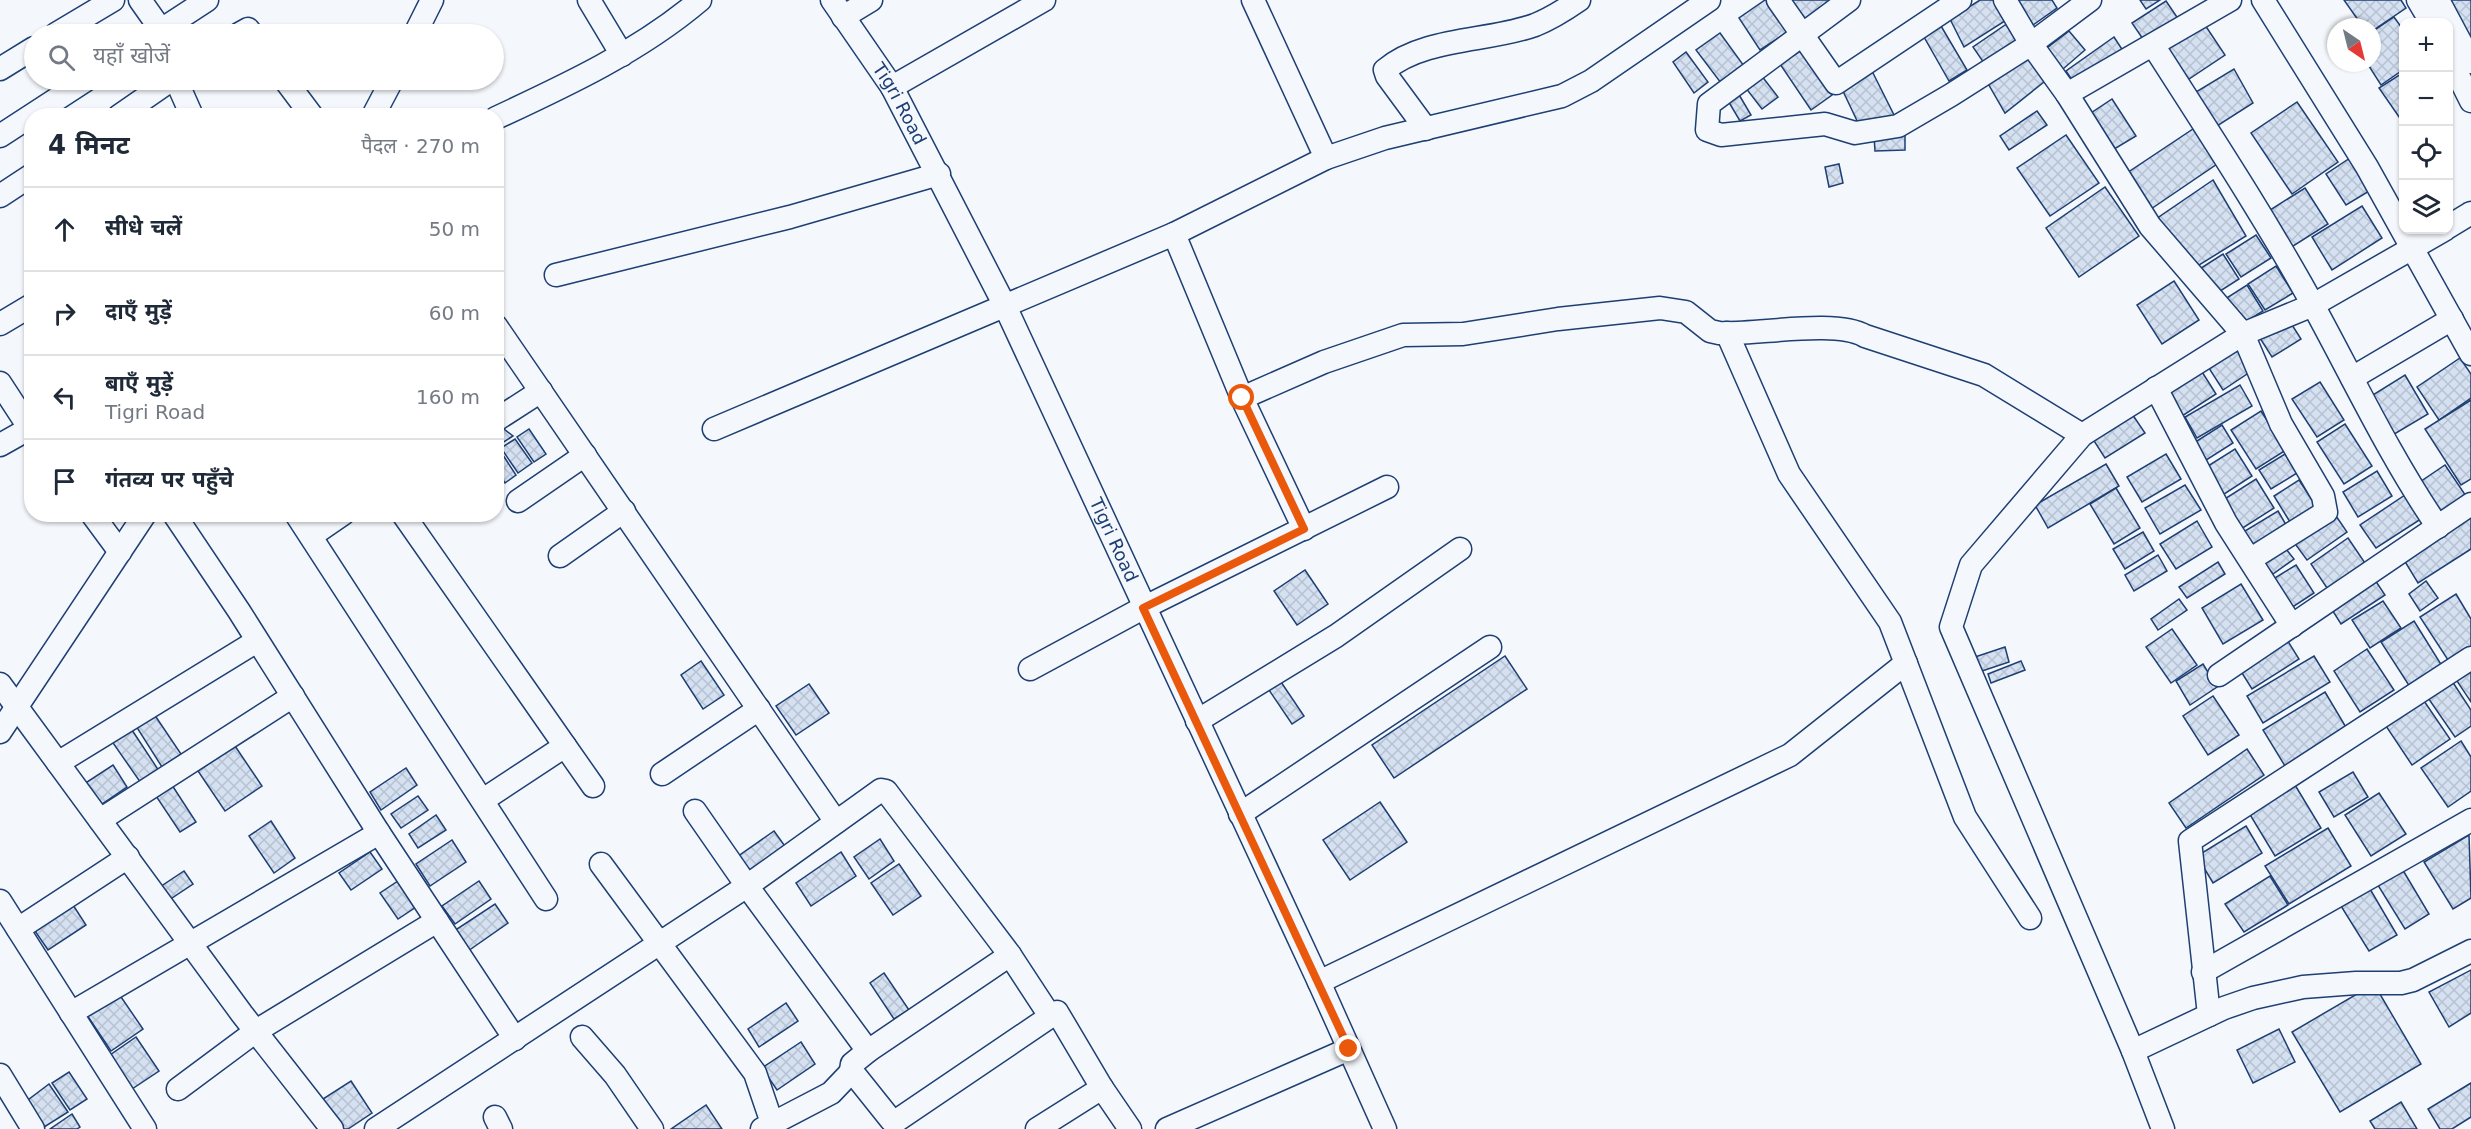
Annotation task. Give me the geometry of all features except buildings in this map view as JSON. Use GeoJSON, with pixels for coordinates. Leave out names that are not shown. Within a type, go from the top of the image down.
{"type":"FeatureCollection","features":[{"type":"Feature","properties":{"kind":"street"},"geometry":{"type":"LineString","coordinates":[[72,24],[112,0]]}},
{"type":"Feature","properties":{"kind":"street"},"geometry":{"type":"LineString","coordinates":[[140,0],[155,24]]}},
{"type":"Feature","properties":{"kind":"street"},"geometry":{"type":"LineString","coordinates":[[173,24],[207,0]]}},
{"type":"Feature","properties":{"kind":"street"},"geometry":{"type":"LineString","coordinates":[[419,24],[432,0]]}},
{"type":"Feature","properties":{"kind":"street"},"geometry":{"type":"LineString","coordinates":[[589,0],[622,55]]}},
{"type":"Feature","properties":{"kind":"street"},"geometry":{"type":"LineString","coordinates":[[504,114],[641,44],[700,0]]}},
{"type":"Feature","properties":{"kind":"street"},"geometry":{"type":"LineString","coordinates":[[837,8],[871,0]]}},
{"type":"Feature","properties":{"kind":"street"},"geometry":{"type":"LineString","coordinates":[[892,87],[1044,0]]}},
{"type":"Feature","properties":{"kind":"street"},"geometry":{"type":"LineString","coordinates":[[1253,0],[1326,158]]}},
{"type":"Feature","properties":{"kind":"street"},"geometry":{"type":"LineString","coordinates":[[1426,129],[1387,76],[1385,70],[1392,64],[1433,47],[1534,25],[1579,0]]}},
{"type":"Feature","properties":{"kind":"street"},"geometry":{"type":"LineString","coordinates":[[714,429],[1174,234],[1326,158],[1385,138],[1562,96],[1591,81],[1709,0]]}},
{"type":"Feature","properties":{"kind":"street"},"geometry":{"type":"LineString","coordinates":[[1778,0],[1836,82],[1960,0]]}},
{"type":"Feature","properties":{"kind":"street"},"geometry":{"type":"LineString","coordinates":[[1849,0],[1800,34],[1709,104],[1707,130],[1721,135],[1825,124],[1855,133],[1898,126],[2031,44],[2090,0]]}},
{"type":"Feature","properties":{"kind":"street"},"geometry":{"type":"LineString","coordinates":[[2005,0],[2031,44],[2067,94],[2150,226],[2243,334],[2281,424],[2323,496],[2326,512],[2251,559]]}},
{"type":"Feature","properties":{"kind":"street"},"geometry":{"type":"LineString","coordinates":[[2067,94],[2230,0]]}},
{"type":"Feature","properties":{"kind":"street"},"geometry":{"type":"LineString","coordinates":[[2263,0],[2361,157],[2471,354]]}},
{"type":"Feature","properties":{"kind":"street"},"geometry":{"type":"LineString","coordinates":[[2418,0],[2429,18]]}},
{"type":"Feature","properties":{"kind":"street"},"geometry":{"type":"LineString","coordinates":[[2439,0],[2471,62]]}},
{"type":"Feature","properties":{"kind":"street","name":"Tigri Road"},"geometry":{"type":"LineString","coordinates":[[837,8],[892,87],[939,174],[1005,306],[1385,1129]]}},
{"type":"Feature","properties":{"kind":"street"},"geometry":{"type":"LineString","coordinates":[[2153,45],[2248,193],[2313,305],[2408,483],[2438,527]]}},
{"type":"Feature","properties":{"kind":"street"},"geometry":{"type":"LineString","coordinates":[[0,69],[24,54]]}},
{"type":"Feature","properties":{"kind":"street"},"geometry":{"type":"LineString","coordinates":[[2453,65],[2471,101]]}},
{"type":"Feature","properties":{"kind":"street"},"geometry":{"type":"LineString","coordinates":[[43,108],[71,90]]}},
{"type":"Feature","properties":{"kind":"street"},"geometry":{"type":"LineString","coordinates":[[130,108],[156,90]]}},
{"type":"Feature","properties":{"kind":"street"},"geometry":{"type":"LineString","coordinates":[[180,90],[188,108]]}},
{"type":"Feature","properties":{"kind":"street"},"geometry":{"type":"LineString","coordinates":[[292,90],[306,108]]}},
{"type":"Feature","properties":{"kind":"street"},"geometry":{"type":"LineString","coordinates":[[378,108],[387,90]]}},
{"type":"Feature","properties":{"kind":"street"},"geometry":{"type":"LineString","coordinates":[[0,136],[24,120]]}},
{"type":"Feature","properties":{"kind":"street"},"geometry":{"type":"LineString","coordinates":[[556,274],[790,217],[939,174]]}},
{"type":"Feature","properties":{"kind":"street"},"geometry":{"type":"LineString","coordinates":[[0,196],[24,181]]}},
{"type":"Feature","properties":{"kind":"street"},"geometry":{"type":"LineString","coordinates":[[2453,224],[2471,213]]}},
{"type":"Feature","properties":{"kind":"street"},"geometry":{"type":"LineString","coordinates":[[1174,234],[1242,398],[1304,529]]}},
{"type":"Feature","properties":{"kind":"street"},"geometry":{"type":"LineString","coordinates":[[2163,1129],[2133,1051],[1951,627],[1971,565],[2082,435],[2243,334],[2313,305],[2437,234]]}},
{"type":"Feature","properties":{"kind":"street"},"geometry":{"type":"LineString","coordinates":[[1242,398],[1324,362],[1403,334],[1463,334],[1558,319],[1660,308],[1686,312],[1710,331],[1727,333],[1833,328],[1855,331],[1984,375],[2082,435]]}},
{"type":"Feature","properties":{"kind":"street"},"geometry":{"type":"LineString","coordinates":[[0,324],[24,309]]}},
{"type":"Feature","properties":{"kind":"street"},"geometry":{"type":"LineString","coordinates":[[2352,378],[2452,319]]}},
{"type":"Feature","properties":{"kind":"street"},"geometry":{"type":"LineString","coordinates":[[1727,333],[1790,474],[1890,622],[1965,817],[2030,918]]}},
{"type":"Feature","properties":{"kind":"street"},"geometry":{"type":"LineString","coordinates":[[504,338],[836,822]]}},
{"type":"Feature","properties":{"kind":"street"},"geometry":{"type":"LineString","coordinates":[[0,383],[24,419]]}},
{"type":"Feature","properties":{"kind":"street"},"geometry":{"type":"LineString","coordinates":[[2156,388],[2226,523],[2292,626]]}},
{"type":"Feature","properties":{"kind":"street"},"geometry":{"type":"LineString","coordinates":[[504,415],[541,391]]}},
{"type":"Feature","properties":{"kind":"street"},"geometry":{"type":"LineString","coordinates":[[0,446],[24,433]]}},
{"type":"Feature","properties":{"kind":"street"},"geometry":{"type":"LineString","coordinates":[[518,501],[585,455]]}},
{"type":"Feature","properties":{"kind":"street"},"geometry":{"type":"LineString","coordinates":[[1030,669],[1143,608],[1387,488]]}},
{"type":"Feature","properties":{"kind":"street"},"geometry":{"type":"LineString","coordinates":[[2218,675],[2471,504]]}},
{"type":"Feature","properties":{"kind":"street"},"geometry":{"type":"LineString","coordinates":[[560,556],[624,512]]}},
{"type":"Feature","properties":{"kind":"street"},"geometry":{"type":"LineString","coordinates":[[98,522],[120,552]]}},
{"type":"Feature","properties":{"kind":"street"},"geometry":{"type":"LineString","coordinates":[[0,732],[140,522]]}},
{"type":"Feature","properties":{"kind":"street"},"geometry":{"type":"LineString","coordinates":[[179,522],[379,833],[515,1039]]}},
{"type":"Feature","properties":{"kind":"street"},"geometry":{"type":"LineString","coordinates":[[301,522],[546,898]]}},
{"type":"Feature","properties":{"kind":"street"},"geometry":{"type":"LineString","coordinates":[[311,536],[331,522]]}},
{"type":"Feature","properties":{"kind":"street"},"geometry":{"type":"LineString","coordinates":[[409,522],[592,786]]}},
{"type":"Feature","properties":{"kind":"street"},"geometry":{"type":"LineString","coordinates":[[1197,720],[1336,636],[1461,549]]}},
{"type":"Feature","properties":{"kind":"street"},"geometry":{"type":"LineString","coordinates":[[58,763],[256,641]]}},
{"type":"Feature","properties":{"kind":"street"},"geometry":{"type":"LineString","coordinates":[[1240,814],[1490,647]]}},
{"type":"Feature","properties":{"kind":"street"},"geometry":{"type":"LineString","coordinates":[[2209,1015],[2190,841],[2471,658]]}},
{"type":"Feature","properties":{"kind":"street"},"geometry":{"type":"LineString","coordinates":[[1319,982],[1790,755],[1906,663]]}},
{"type":"Feature","properties":{"kind":"street"},"geometry":{"type":"LineString","coordinates":[[0,684],[256,1031],[332,1129]]}},
{"type":"Feature","properties":{"kind":"street"},"geometry":{"type":"LineString","coordinates":[[100,820],[293,696]]}},
{"type":"Feature","properties":{"kind":"street"},"geometry":{"type":"LineString","coordinates":[[662,774],[759,709]]}},
{"type":"Feature","properties":{"kind":"street"},"geometry":{"type":"LineString","coordinates":[[483,800],[565,746]]}},
{"type":"Feature","properties":{"kind":"street"},"geometry":{"type":"LineString","coordinates":[[376,1129],[747,886],[881,790],[886,791],[1010,955],[1050,1016]]}},
{"type":"Feature","properties":{"kind":"street"},"geometry":{"type":"LineString","coordinates":[[695,811],[868,1051]]}},
{"type":"Feature","properties":{"kind":"street"},"geometry":{"type":"LineString","coordinates":[[2203,972],[2471,820]]}},
{"type":"Feature","properties":{"kind":"street"},"geometry":{"type":"LineString","coordinates":[[71,1013],[379,833]]}},
{"type":"Feature","properties":{"kind":"street"},"geometry":{"type":"LineString","coordinates":[[18,929],[128,857]]}},
{"type":"Feature","properties":{"kind":"street"},"geometry":{"type":"LineString","coordinates":[[601,864],[755,1073],[769,1127],[831,1093],[852,1071]]}},
{"type":"Feature","properties":{"kind":"street"},"geometry":{"type":"LineString","coordinates":[[0,901],[145,1129]]}},
{"type":"Feature","properties":{"kind":"street"},"geometry":{"type":"LineString","coordinates":[[178,1089],[256,1031],[437,921]]}},
{"type":"Feature","properties":{"kind":"street"},"geometry":{"type":"LineString","coordinates":[[2133,1051],[2224,1008],[2286,989],[2414,980],[2471,951]]}},
{"type":"Feature","properties":{"kind":"street"},"geometry":{"type":"LineString","coordinates":[[1010,955],[868,1051],[852,1064],[852,1071],[891,1120],[896,1121],[1057,1012],[1102,1088],[1130,1129]]}},
{"type":"Feature","properties":{"kind":"street"},"geometry":{"type":"LineString","coordinates":[[582,1037],[615,1075],[652,1129]]}},
{"type":"Feature","properties":{"kind":"street"},"geometry":{"type":"LineString","coordinates":[[1167,1129],[1349,1049]]}},
{"type":"Feature","properties":{"kind":"street"},"geometry":{"type":"LineString","coordinates":[[0,1076],[33,1129]]}},
{"type":"Feature","properties":{"kind":"street"},"geometry":{"type":"LineString","coordinates":[[1037,1129],[1102,1088]]}},
{"type":"Feature","properties":{"kind":"route"},"geometry":{"type":"LineString","coordinates":[[1242,398],[1304,529],[1143,608],[1349,1049]]}}]}
